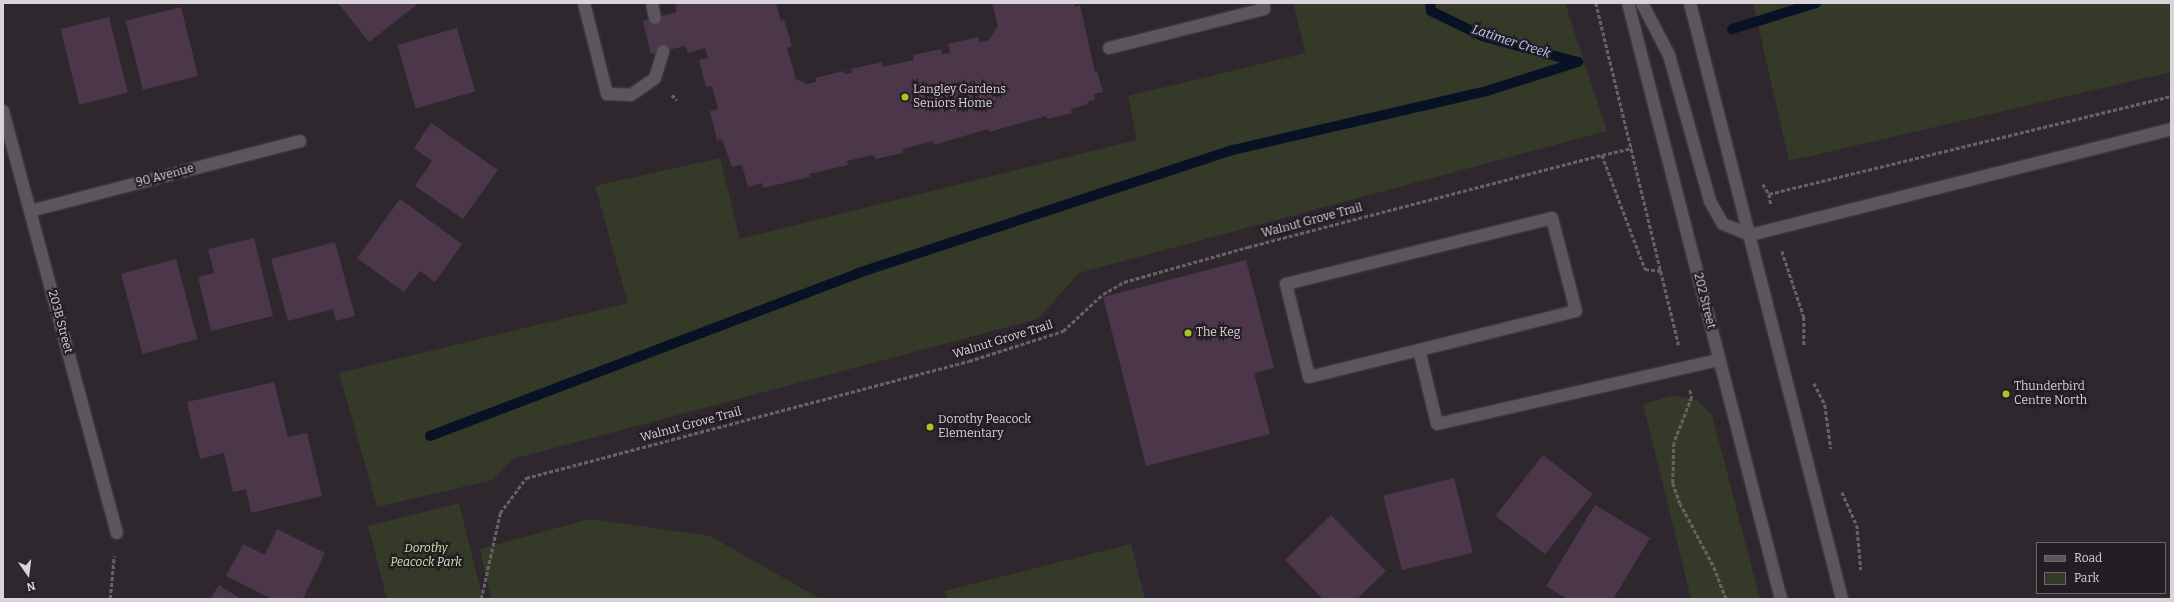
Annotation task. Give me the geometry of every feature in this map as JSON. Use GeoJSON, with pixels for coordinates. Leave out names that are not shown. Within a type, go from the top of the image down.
{"type":"FeatureCollection","features":[{"type":"Feature","properties":{"kind":"main road"},"geometry":{"type":"LineString","coordinates":[[584,3],[607,94],[631,95],[655,78],[663,51]]}},
{"type":"Feature","properties":{"kind":"main road"},"geometry":{"type":"LineString","coordinates":[[652,3],[655,18]]}},
{"type":"Feature","properties":{"kind":"main road"},"geometry":{"type":"LineString","coordinates":[[1109,48],[1264,10],[1263,3]]}},
{"type":"Feature","properties":{"kind":"main road","name":"202 Street"},"geometry":{"type":"LineString","coordinates":[[1628,3],[1781,599]]}},
{"type":"Feature","properties":{"kind":"main road"},"geometry":{"type":"LineString","coordinates":[[1642,3],[1669,55],[1710,201],[1723,224],[1750,235],[2171,129]]}},
{"type":"Feature","properties":{"kind":"main road"},"geometry":{"type":"LineString","coordinates":[[1690,3],[1842,599]]}},
{"type":"Feature","properties":{"kind":"main road","name":"203B Street"},"geometry":{"type":"LineString","coordinates":[[3,111],[117,533]]}},
{"type":"Feature","properties":{"kind":"main road","name":"90 Avenue"},"geometry":{"type":"LineString","coordinates":[[30,212],[300,141]]}},
{"type":"Feature","properties":{"kind":"main road"},"geometry":{"type":"LineString","coordinates":[[1552,218],[1576,311],[1419,350],[1309,377],[1286,284],[1552,218]]}},
{"type":"Feature","properties":{"kind":"main road"},"geometry":{"type":"LineString","coordinates":[[1419,350],[1438,424],[1684,366],[1719,360]]}},
{"type":"Feature","properties":{"kind":"path"},"geometry":{"type":"LineString","coordinates":[[1596,3],[1678,340]]}},
{"type":"Feature","properties":{"kind":"path"},"geometry":{"type":"LineString","coordinates":[[1761,181],[1769,194],[2171,96]]}},
{"type":"Feature","properties":{"kind":"path","name":"Walnut Grove Trail"},"geometry":{"type":"LineString","coordinates":[[481,599],[500,513],[526,478],[969,361],[1064,331],[1103,294],[1124,282],[1248,247],[1632,148]]}},
{"type":"Feature","properties":{"kind":"path"},"geometry":{"type":"LineString","coordinates":[[1602,155],[1645,269],[1662,271]]}},
{"type":"Feature","properties":{"kind":"path"},"geometry":{"type":"LineString","coordinates":[[1786,267],[1804,317],[1804,349]]}},
{"type":"Feature","properties":{"kind":"path"},"geometry":{"type":"LineString","coordinates":[[1812,378],[1825,405],[1832,455]]}},
{"type":"Feature","properties":{"kind":"path"},"geometry":{"type":"LineString","coordinates":[[1692,397],[1674,443],[1674,483],[1680,503],[1714,567],[1726,599]]}},
{"type":"Feature","properties":{"kind":"path"},"geometry":{"type":"LineString","coordinates":[[1841,490],[1857,525],[1862,574]]}},
{"type":"Feature","properties":{"kind":"path"},"geometry":{"type":"LineString","coordinates":[[110,599],[117,533]]}},
{"type":"Feature","properties":{"kind":"green space"},"geometry":{"type":"Polygon","coordinates":[[[1293,3],[1565,3],[1607,131],[1079,273],[1038,319],[513,459],[493,480],[377,507],[339,373],[628,303],[595,186],[720,158],[740,239],[1137,140],[1128,96],[1306,53],[1293,3]]]}},
{"type":"Feature","properties":{"kind":"green space"},"geometry":{"type":"Polygon","coordinates":[[[1753,3],[2171,3],[2171,72],[1789,161],[1753,3]]]}},
{"type":"Feature","properties":{"kind":"green space"},"geometry":{"type":"Polygon","coordinates":[[[1672,396],[1698,401],[1712,415],[1760,599],[1691,599],[1643,404],[1672,396]]]}},
{"type":"Feature","properties":{"kind":"green space","name":"Dorothy Peacock Park"},"geometry":{"type":"Polygon","coordinates":[[[459,503],[483,599],[387,599],[368,526],[459,503]]]}},
{"type":"Feature","properties":{"kind":"green space"},"geometry":{"type":"Polygon","coordinates":[[[590,519],[710,536],[821,599],[491,599],[480,549],[590,519]]]}},
{"type":"Feature","properties":{"kind":"green space"},"geometry":{"type":"Polygon","coordinates":[[[1131,544],[1145,599],[947,599],[945,591],[1131,544]]]}},
{"type":"Feature","properties":{"kind":"building"},"geometry":{"type":"Polygon","coordinates":[[[338,3],[419,3],[369,42],[338,3]]]}},
{"type":"Feature","properties":{"kind":"building","name":"Langley Gardens Seniors Home"},"geometry":{"type":"Polygon","coordinates":[[[684,3],[776,3],[781,21],[784,20],[792,46],[787,48],[796,79],[807,84],[816,82],[815,78],[844,71],[845,74],[852,73],[851,69],[882,62],[882,67],[914,60],[913,55],[941,49],[942,54],[950,53],[948,44],[978,37],[979,42],[989,40],[998,26],[992,3],[1074,3],[1075,7],[1080,5],[1095,72],[1097,71],[1103,92],[1094,94],[1095,100],[1087,102],[1088,104],[1071,109],[1072,113],[1047,119],[1046,116],[989,132],[988,129],[934,145],[933,141],[902,149],[903,153],[875,159],[874,155],[847,161],[848,165],[809,174],[810,177],[763,188],[762,183],[748,187],[742,165],[732,167],[722,139],[717,140],[710,111],[718,109],[712,86],[706,87],[699,60],[708,58],[705,48],[688,53],[685,46],[651,54],[643,21],[677,12],[675,5],[684,3]]]}},
{"type":"Feature","properties":{"kind":"building"},"geometry":{"type":"Polygon","coordinates":[[[181,7],[198,76],[143,90],[126,21],[181,7]]]}},
{"type":"Feature","properties":{"kind":"building"},"geometry":{"type":"Polygon","coordinates":[[[109,17],[128,93],[79,105],[60,29],[109,17]]]}},
{"type":"Feature","properties":{"kind":"building"},"geometry":{"type":"Polygon","coordinates":[[[457,28],[475,91],[416,109],[397,45],[457,28]]]}},
{"type":"Feature","properties":{"kind":"building"},"geometry":{"type":"Polygon","coordinates":[[[431,123],[498,170],[463,219],[415,186],[432,161],[414,148],[431,123]]]}},
{"type":"Feature","properties":{"kind":"building"},"geometry":{"type":"Polygon","coordinates":[[[400,199],[462,244],[435,282],[420,271],[404,292],[357,258],[400,199]]]}},
{"type":"Feature","properties":{"kind":"building"},"geometry":{"type":"Polygon","coordinates":[[[254,238],[273,316],[211,331],[198,277],[214,273],[208,249],[254,238]]]}},
{"type":"Feature","properties":{"kind":"building"},"geometry":{"type":"Polygon","coordinates":[[[335,242],[355,316],[336,321],[333,309],[288,321],[271,259],[335,242]]]}},
{"type":"Feature","properties":{"kind":"building"},"geometry":{"type":"Polygon","coordinates":[[[176,259],[197,339],[142,354],[121,274],[176,259]]]}},
{"type":"Feature","properties":{"kind":"building","name":"The Keg"},"geometry":{"type":"Polygon","coordinates":[[[1246,260],[1274,368],[1254,373],[1270,434],[1146,466],[1103,297],[1246,260]]]}},
{"type":"Feature","properties":{"kind":"building"},"geometry":{"type":"Polygon","coordinates":[[[274,382],[288,437],[307,433],[322,496],[251,513],[246,489],[233,492],[224,453],[200,459],[187,402],[274,382]]]}},
{"type":"Feature","properties":{"kind":"building"},"geometry":{"type":"Polygon","coordinates":[[[1543,455],[1593,494],[1545,554],[1496,516],[1543,455]]]}},
{"type":"Feature","properties":{"kind":"building"},"geometry":{"type":"Polygon","coordinates":[[[1454,478],[1473,553],[1402,570],[1383,496],[1454,478]]]}},
{"type":"Feature","properties":{"kind":"building"},"geometry":{"type":"Polygon","coordinates":[[[1595,505],[1650,538],[1613,599],[1567,599],[1546,586],[1595,505]]]}},
{"type":"Feature","properties":{"kind":"building"},"geometry":{"type":"Polygon","coordinates":[[[1331,515],[1386,571],[1357,599],[1323,599],[1285,560],[1331,515]]]}},
{"type":"Feature","properties":{"kind":"building"},"geometry":{"type":"Polygon","coordinates":[[[277,529],[325,553],[303,599],[272,599],[226,576],[243,544],[265,555],[277,529]]]}},
{"type":"Feature","properties":{"kind":"building"},"geometry":{"type":"Polygon","coordinates":[[[219,585],[241,599],[210,599],[219,585]]]}},
{"type":"Feature","properties":{"kind":"waterway","name":"Latimer Creek"},"geometry":{"type":"LineString","coordinates":[[1430,3],[1431,11],[1482,36],[1578,62]]}},
{"type":"Feature","properties":{"kind":"waterway","name":"Latimer Creek"},"geometry":{"type":"LineString","coordinates":[[1732,29],[1816,3]]}},
{"type":"Feature","properties":{"kind":"waterway"},"geometry":{"type":"LineString","coordinates":[[430,436],[858,273],[1233,150],[1487,91],[1578,62]]}},
{"type":"Feature","properties":{"kind":"place","name":"Langley Gardens Seniors Home"},"geometry":{"type":"Point","coordinates":[905,97]}},
{"type":"Feature","properties":{"kind":"place","name":"The Keg"},"geometry":{"type":"Point","coordinates":[1188,333]}},
{"type":"Feature","properties":{"kind":"place","name":"Thunderbird Centre North"},"geometry":{"type":"Point","coordinates":[2006,394]}},
{"type":"Feature","properties":{"kind":"place","name":"Dorothy Peacock Elementary"},"geometry":{"type":"Point","coordinates":[930,427]}}]}
